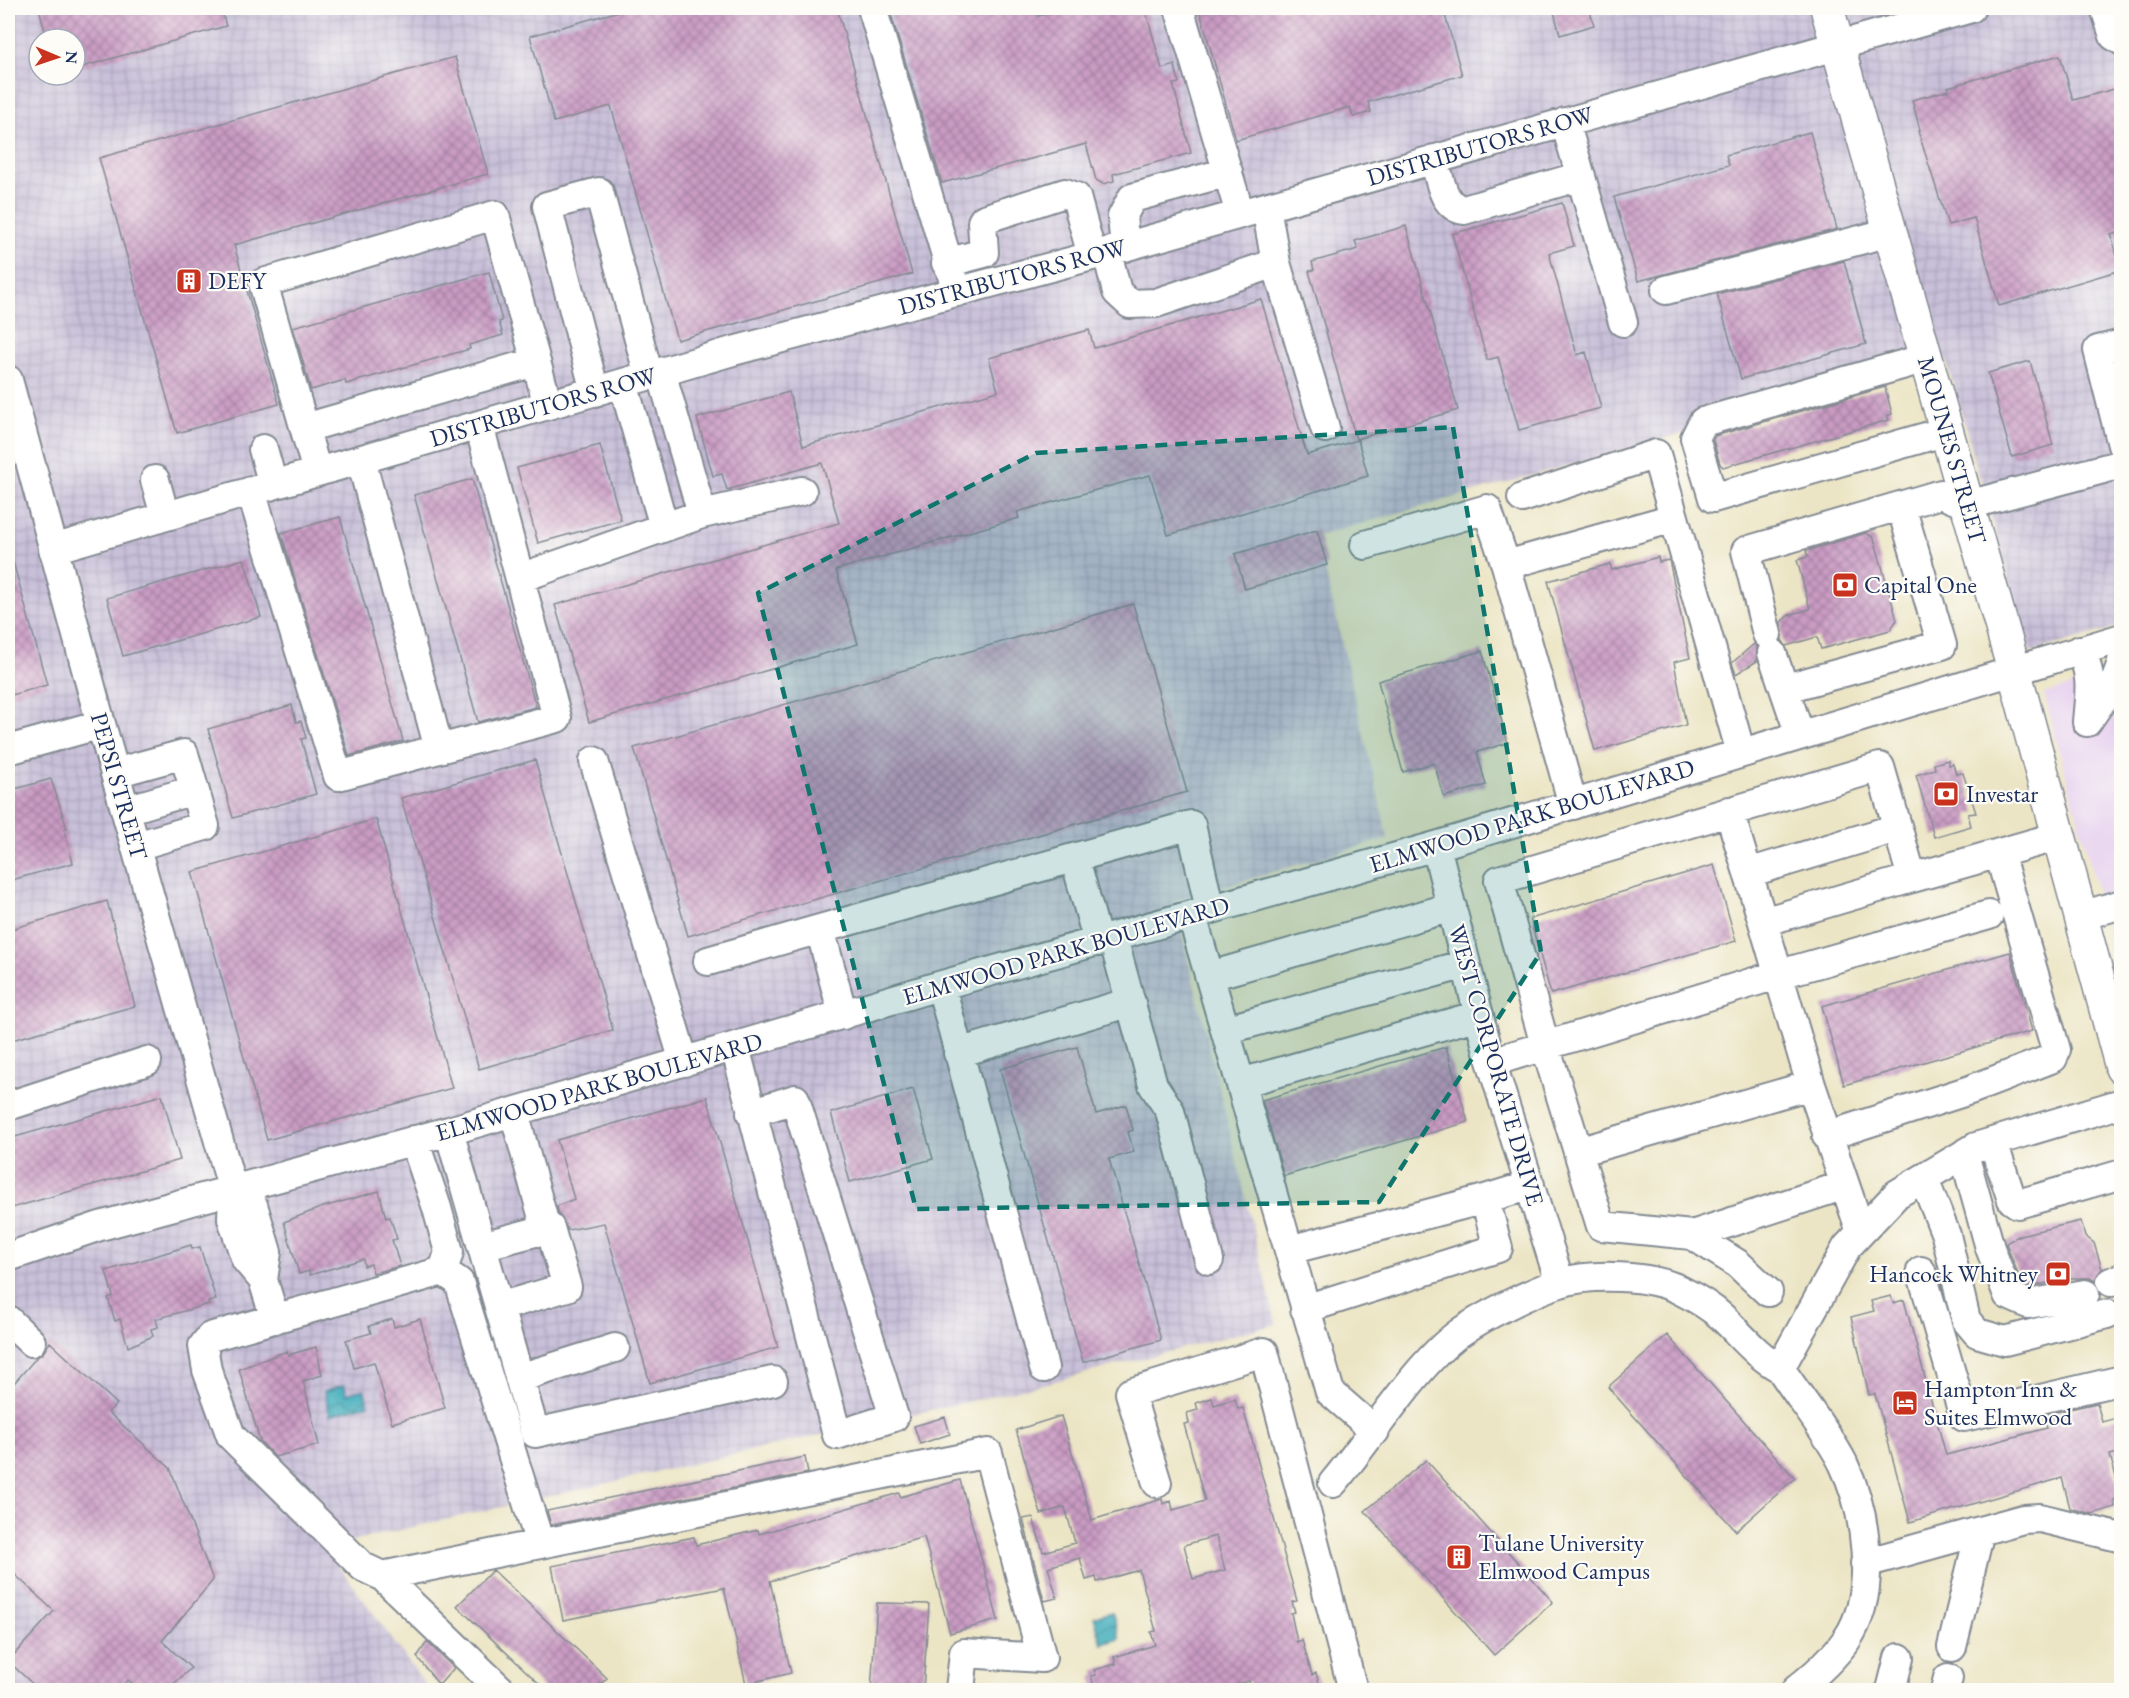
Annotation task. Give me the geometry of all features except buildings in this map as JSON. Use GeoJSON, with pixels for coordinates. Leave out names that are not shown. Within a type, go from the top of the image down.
{"type":"FeatureCollection","features":[{"type":"Feature","properties":{"kind":"main road","name":"MOUNES STREET"},"geometry":{"type":"LineString","coordinates":[[1827,8],[2014,670],[2121,1068]]}},
{"type":"Feature","properties":{"kind":"street"},"geometry":{"type":"LineString","coordinates":[[872,8],[946,263],[957,292]]}},
{"type":"Feature","properties":{"kind":"street"},"geometry":{"type":"LineString","coordinates":[[1179,8],[1227,172],[1253,211],[1276,263],[1324,428]]}},
{"type":"Feature","properties":{"kind":"street","name":"DISTRIBUTORS ROW"},"geometry":{"type":"LineString","coordinates":[[53,549],[644,377],[1108,252],[1838,45],[1898,17],[1971,8]]}},
{"type":"Feature","properties":{"kind":"street"},"geometry":{"type":"LineString","coordinates":[[2105,8],[2114,36],[2121,41]]}},
{"type":"Feature","properties":{"kind":"street"},"geometry":{"type":"LineString","coordinates":[[1565,122],[1623,322]]}},
{"type":"Feature","properties":{"kind":"street"},"geometry":{"type":"LineString","coordinates":[[1434,159],[1448,201],[1455,209],[1464,210],[1581,176]]}},
{"type":"Feature","properties":{"kind":"street"},"geometry":{"type":"LineString","coordinates":[[1108,252],[1132,198],[1227,172]]}},
{"type":"Feature","properties":{"kind":"street"},"geometry":{"type":"LineString","coordinates":[[596,392],[547,206],[599,192],[644,377],[664,526]]}},
{"type":"Feature","properties":{"kind":"street"},"geometry":{"type":"LineString","coordinates":[[946,263],[984,253],[982,222],[984,219],[1065,193],[1076,196],[1108,252],[1117,292],[1130,304],[1156,303],[1276,263]]}},
{"type":"Feature","properties":{"kind":"street"},"geometry":{"type":"LineString","coordinates":[[317,472],[263,283],[495,215],[548,405]]}},
{"type":"Feature","properties":{"kind":"street"},"geometry":{"type":"LineString","coordinates":[[1666,290],[1891,232]]}},
{"type":"Feature","properties":{"kind":"street"},"geometry":{"type":"LineString","coordinates":[[2110,347],[2121,445]]}},
{"type":"Feature","properties":{"kind":"street"},"geometry":{"type":"LineString","coordinates":[[1926,358],[1703,422],[1695,438],[1713,498],[1947,430]]}},
{"type":"Feature","properties":{"kind":"street"},"geometry":{"type":"LineString","coordinates":[[305,428],[536,362]]}},
{"type":"Feature","properties":{"kind":"street"},"geometry":{"type":"LineString","coordinates":[[644,377],[702,514]]}},
{"type":"Feature","properties":{"kind":"street","name":"PEPSI STREET"},"geometry":{"type":"LineString","coordinates":[[8,380],[15,440],[53,549],[233,1191]]}},
{"type":"Feature","properties":{"kind":"street"},"geometry":{"type":"LineString","coordinates":[[263,449],[262,488],[338,776],[557,718],[479,425]]}},
{"type":"Feature","properties":{"kind":"street"},"geometry":{"type":"LineString","coordinates":[[1522,498],[1656,454],[1741,753]]}},
{"type":"Feature","properties":{"kind":"street"},"geometry":{"type":"LineString","coordinates":[[361,459],[439,749]]}},
{"type":"Feature","properties":{"kind":"street"},"geometry":{"type":"LineString","coordinates":[[1800,735],[1769,643],[1746,551],[1941,494],[1968,505],[2121,464]]}},
{"type":"Feature","properties":{"kind":"street"},"geometry":{"type":"LineString","coordinates":[[155,480],[165,516]]}},
{"type":"Feature","properties":{"kind":"street"},"geometry":{"type":"LineString","coordinates":[[520,578],[702,514],[802,490]]}},
{"type":"Feature","properties":{"kind":"street"},"geometry":{"type":"LineString","coordinates":[[1786,688],[1942,645],[1901,506]]}},
{"type":"Feature","properties":{"kind":"street"},"geometry":{"type":"LineString","coordinates":[[1365,545],[1487,509],[1506,565],[1572,804]]}},
{"type":"Feature","properties":{"kind":"street"},"geometry":{"type":"LineString","coordinates":[[1506,565],[1674,518]]}},
{"type":"Feature","properties":{"kind":"street","name":"ELMWOOD PARK BOULEVARD"},"geometry":{"type":"LineString","coordinates":[[10,1252],[449,1131],[941,986],[1436,846],[2121,638]]}},
{"type":"Feature","properties":{"kind":"street"},"geometry":{"type":"LineString","coordinates":[[2080,650],[2087,662],[2091,683],[2087,723],[2116,680],[2121,662]]}},
{"type":"Feature","properties":{"kind":"street"},"geometry":{"type":"LineString","coordinates":[[8,750],[101,724]]}},
{"type":"Feature","properties":{"kind":"street"},"geometry":{"type":"LineString","coordinates":[[115,773],[184,754],[205,826],[136,846]]}},
{"type":"Feature","properties":{"kind":"street"},"geometry":{"type":"LineString","coordinates":[[594,761],[684,1062]]}},
{"type":"Feature","properties":{"kind":"street"},"geometry":{"type":"LineString","coordinates":[[1845,1185],[1692,1235],[1601,1226],[1545,1045],[1499,880],[1880,767],[1912,878]]}},
{"type":"Feature","properties":{"kind":"street"},"geometry":{"type":"LineString","coordinates":[[126,810],[194,790]]}},
{"type":"Feature","properties":{"kind":"street"},"geometry":{"type":"LineString","coordinates":[[1729,811],[1827,1136],[1862,1232]]}},
{"type":"Feature","properties":{"kind":"street"},"geometry":{"type":"LineString","coordinates":[[708,961],[1075,860],[1191,825],[1210,976],[1330,1392],[1375,1431]]}},
{"type":"Feature","properties":{"kind":"street"},"geometry":{"type":"LineString","coordinates":[[1748,873],[1897,828]]}},
{"type":"Feature","properties":{"kind":"street"},"geometry":{"type":"LineString","coordinates":[[1763,922],[2059,836]]}},
{"type":"Feature","properties":{"kind":"street","name":"WEST CORPORATE DRIVE"},"geometry":{"type":"LineString","coordinates":[[1436,846],[1492,1062],[1560,1283]]}},
{"type":"Feature","properties":{"kind":"street"},"geometry":{"type":"LineString","coordinates":[[1827,1136],[1970,1090],[2054,1058],[2056,1050],[1999,853]]}},
{"type":"Feature","properties":{"kind":"street"},"geometry":{"type":"LineString","coordinates":[[1075,860],[1131,1002],[1153,1085],[1170,1111],[1209,1260]]}},
{"type":"Feature","properties":{"kind":"street"},"geometry":{"type":"LineString","coordinates":[[2081,916],[2121,904]]}},
{"type":"Feature","properties":{"kind":"street"},"geometry":{"type":"LineString","coordinates":[[1210,976],[1452,907]]}},
{"type":"Feature","properties":{"kind":"street"},"geometry":{"type":"LineString","coordinates":[[1492,1062],[1780,974],[1989,915]]}},
{"type":"Feature","properties":{"kind":"street"},"geometry":{"type":"LineString","coordinates":[[820,929],[843,1015]]}},
{"type":"Feature","properties":{"kind":"street"},"geometry":{"type":"LineString","coordinates":[[1225,1030],[1466,964]]}},
{"type":"Feature","properties":{"kind":"street"},"geometry":{"type":"LineString","coordinates":[[941,986],[1044,1368]]}},
{"type":"Feature","properties":{"kind":"street"},"geometry":{"type":"LineString","coordinates":[[958,1053],[1131,1002]]}},
{"type":"Feature","properties":{"kind":"street"},"geometry":{"type":"LineString","coordinates":[[1241,1083],[1479,1015]]}},
{"type":"Feature","properties":{"kind":"street"},"geometry":{"type":"LineString","coordinates":[[735,1047],[751,1113],[837,1436],[894,1417],[795,1099],[751,1113]]}},
{"type":"Feature","properties":{"kind":"street"},"geometry":{"type":"LineString","coordinates":[[8,1106],[147,1061]]}},
{"type":"Feature","properties":{"kind":"street"},"geometry":{"type":"LineString","coordinates":[[1578,1152],[1811,1085]]}},
{"type":"Feature","properties":{"kind":"street"},"geometry":{"type":"LineString","coordinates":[[1780,1368],[1847,1247],[1897,1194],[1964,1154],[1993,1142],[2121,1103]]}},
{"type":"Feature","properties":{"kind":"street"},"geometry":{"type":"LineString","coordinates":[[514,1112],[546,1229]]}},
{"type":"Feature","properties":{"kind":"street"},"geometry":{"type":"LineString","coordinates":[[449,1131],[535,1433],[772,1381]]}},
{"type":"Feature","properties":{"kind":"street"},"geometry":{"type":"LineString","coordinates":[[414,1140],[449,1252],[443,1271]]}},
{"type":"Feature","properties":{"kind":"street"},"geometry":{"type":"LineString","coordinates":[[1993,1142],[2012,1200],[2018,1204],[2121,1174]]}},
{"type":"Feature","properties":{"kind":"street"},"geometry":{"type":"LineString","coordinates":[[1964,1154],[1990,1248],[2008,1295],[2013,1300],[2028,1304],[2085,1294]]}},
{"type":"Feature","properties":{"kind":"street"},"geometry":{"type":"LineString","coordinates":[[1924,1179],[1946,1235],[1966,1320],[1977,1333],[1987,1338],[2017,1339],[2107,1314]]}},
{"type":"Feature","properties":{"kind":"street"},"geometry":{"type":"LineString","coordinates":[[1289,1250],[1530,1185]]}},
{"type":"Feature","properties":{"kind":"street"},"geometry":{"type":"LineString","coordinates":[[233,1191],[253,1205],[267,1252],[263,1280],[275,1318]]}},
{"type":"Feature","properties":{"kind":"street"},"geometry":{"type":"LineString","coordinates":[[1305,1308],[1498,1248],[1485,1199]]}},
{"type":"Feature","properties":{"kind":"street"},"geometry":{"type":"LineString","coordinates":[[482,1246],[550,1228],[567,1287],[499,1307]]}},
{"type":"Feature","properties":{"kind":"street"},"geometry":{"type":"LineString","coordinates":[[1692,1235],[1738,1264],[1768,1292]]}},
{"type":"Feature","properties":{"kind":"street"},"geometry":{"type":"LineString","coordinates":[[443,1271],[210,1337],[202,1346],[207,1370],[231,1436],[363,1567],[382,1576],[501,1690]]}},
{"type":"Feature","properties":{"kind":"street"},"geometry":{"type":"LineString","coordinates":[[443,1271],[459,1282],[540,1544]]}},
{"type":"Feature","properties":{"kind":"street"},"geometry":{"type":"LineString","coordinates":[[1922,1271],[1964,1417],[2121,1380]]}},
{"type":"Feature","properties":{"kind":"street"},"geometry":{"type":"LineString","coordinates":[[1333,1483],[1418,1374],[1458,1334],[1496,1312],[1560,1283],[1601,1276],[1651,1282],[1679,1289],[1720,1316],[1767,1361],[1780,1368],[1842,1462],[1861,1511],[1866,1542],[1863,1601],[1848,1638],[1832,1658],[1796,1690]]}},
{"type":"Feature","properties":{"kind":"street"},"geometry":{"type":"LineString","coordinates":[[8,1320],[31,1342]]}},
{"type":"Feature","properties":{"kind":"street"},"geometry":{"type":"LineString","coordinates":[[519,1378],[615,1348]]}},
{"type":"Feature","properties":{"kind":"street"},"geometry":{"type":"LineString","coordinates":[[1157,1483],[1130,1393],[1264,1352],[1277,1409],[1353,1690]]}},
{"type":"Feature","properties":{"kind":"street"},"geometry":{"type":"LineString","coordinates":[[382,1576],[988,1453],[1042,1658],[964,1653],[960,1690]]}},
{"type":"Feature","properties":{"kind":"street"},"geometry":{"type":"LineString","coordinates":[[1865,1563],[2024,1519],[2040,1518],[2121,1538]]}},
{"type":"Feature","properties":{"kind":"street"},"geometry":{"type":"LineString","coordinates":[[1952,1647],[1980,1531]]}},
{"type":"Feature","properties":{"kind":"street"},"geometry":{"type":"LineString","coordinates":[[1828,1690],[1832,1658]]}},
{"type":"Feature","properties":{"kind":"street"},"geometry":{"type":"LineString","coordinates":[[1891,1690],[1899,1658]]}},
{"type":"Feature","properties":{"kind":"highlighted area"},"geometry":{"type":"Polygon","coordinates":[[[1453,427],[1541,952],[1379,1202],[916,1209],[758,593],[1036,453],[1453,427]]]}},
{"type":"Feature","properties":{"kind":"shaded area"},"geometry":{"type":"Polygon","coordinates":[[[8,8],[2121,8],[2121,626],[2030,652],[1946,359],[1317,536],[1388,838],[1174,901],[1276,1324],[1028,1388],[325,1547],[429,1690],[8,1690],[8,8]]]}},
{"type":"Feature","properties":{"kind":"shaded area"},"geometry":{"type":"Polygon","coordinates":[[[2121,671],[2121,977],[2044,694],[2121,671]]]}},
{"type":"Feature","properties":{"kind":"water"},"geometry":{"type":"Polygon","coordinates":[[[344,1385],[347,1394],[364,1389],[368,1404],[330,1415],[324,1391],[344,1385]]]}},
{"type":"Feature","properties":{"kind":"water"},"geometry":{"type":"Polygon","coordinates":[[[1112,1612],[1120,1639],[1102,1644],[1094,1617],[1112,1612]]]}},
{"type":"Feature","properties":{"kind":"place","name":"DEFY"},"geometry":{"type":"Point","coordinates":[189,281]}},
{"type":"Feature","properties":{"kind":"place","name":"Capital One"},"geometry":{"type":"Point","coordinates":[1845,585]}},
{"type":"Feature","properties":{"kind":"place","name":"Investar"},"geometry":{"type":"Point","coordinates":[1946,794]}},
{"type":"Feature","properties":{"kind":"place","name":"Hancock Whitney"},"geometry":{"type":"Point","coordinates":[2058,1274]}},
{"type":"Feature","properties":{"kind":"place","name":"Hampton Inn & Suites Elmwood"},"geometry":{"type":"Point","coordinates":[1905,1403]}},
{"type":"Feature","properties":{"kind":"place","name":"Tulane University Elmwood Campus"},"geometry":{"type":"Point","coordinates":[1459,1557]}}]}
